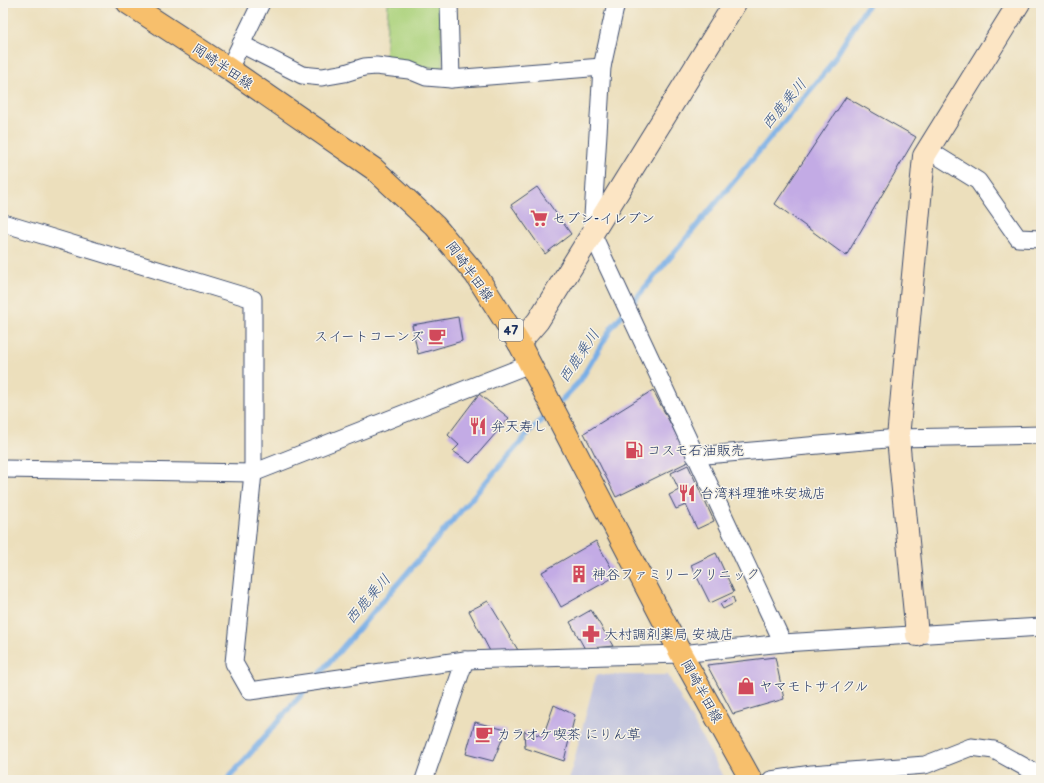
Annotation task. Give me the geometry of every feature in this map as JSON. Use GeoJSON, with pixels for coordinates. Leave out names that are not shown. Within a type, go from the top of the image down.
{"type":"FeatureCollection","features":[{"type":"Feature","properties":{"kind":"main road","name":"岡崎半田線"},"geometry":{"type":"LineString","coordinates":[[128,3],[229,69],[374,169],[435,226],[476,275],[519,343],[681,654],[751,780]]}},
{"type":"Feature","properties":{"kind":"street"},"geometry":{"type":"LineString","coordinates":[[229,69],[261,3]]}},
{"type":"Feature","properties":{"kind":"street"},"geometry":{"type":"LineString","coordinates":[[449,3],[452,79]]}},
{"type":"Feature","properties":{"kind":"street"},"geometry":{"type":"LineString","coordinates":[[616,3],[602,67],[592,233],[783,643]]}},
{"type":"Feature","properties":{"kind":"street"},"geometry":{"type":"LineString","coordinates":[[519,343],[538,321],[735,3]]}},
{"type":"Feature","properties":{"kind":"street"},"geometry":{"type":"LineString","coordinates":[[917,635],[898,438],[924,156],[1019,3]]}},
{"type":"Feature","properties":{"kind":"street"},"geometry":{"type":"LineString","coordinates":[[241,44],[302,75],[322,77],[345,73],[364,67],[376,66],[409,70],[426,77],[452,79],[602,67]]}},
{"type":"Feature","properties":{"kind":"street"},"geometry":{"type":"LineString","coordinates":[[928,150],[978,181],[1018,238],[1041,239]]}},
{"type":"Feature","properties":{"kind":"street"},"geometry":{"type":"LineString","coordinates":[[3,223],[253,299],[253,473],[234,663],[250,691],[465,660],[681,654],[783,643],[1041,628]]}},
{"type":"Feature","properties":{"kind":"street"},"geometry":{"type":"LineString","coordinates":[[3,469],[253,473],[530,364]]}},
{"type":"Feature","properties":{"kind":"street"},"geometry":{"type":"LineString","coordinates":[[695,456],[898,438],[1041,435]]}},
{"type":"Feature","properties":{"kind":"street"},"geometry":{"type":"LineString","coordinates":[[424,780],[465,660]]}},
{"type":"Feature","properties":{"kind":"street"},"geometry":{"type":"LineString","coordinates":[[771,780],[812,774],[926,766],[971,748],[994,750],[1041,776]]}},
{"type":"Feature","properties":{"kind":"shaded area"},"geometry":{"type":"Polygon","coordinates":[[[596,675],[668,675],[725,780],[569,780],[596,675]]]}},
{"type":"Feature","properties":{"kind":"green space"},"geometry":{"type":"Polygon","coordinates":[[[388,3],[440,3],[443,69],[385,63],[388,3]]]}},
{"type":"Feature","properties":{"kind":"building"},"geometry":{"type":"Polygon","coordinates":[[[846,97],[916,137],[846,256],[775,204],[846,97]]]}},
{"type":"Feature","properties":{"kind":"building"},"geometry":{"type":"Polygon","coordinates":[[[537,187],[571,234],[545,254],[511,205],[537,187]]]}},
{"type":"Feature","properties":{"kind":"building"},"geometry":{"type":"Polygon","coordinates":[[[458,317],[462,341],[418,354],[412,325],[458,317]]]}},
{"type":"Feature","properties":{"kind":"building"},"geometry":{"type":"Polygon","coordinates":[[[653,390],[690,461],[616,497],[584,433],[653,390]]]}},
{"type":"Feature","properties":{"kind":"building","name":"弁天寿し"},"geometry":{"type":"Polygon","coordinates":[[[479,394],[509,418],[470,463],[453,451],[459,445],[448,435],[479,394]]]}},
{"type":"Feature","properties":{"kind":"building"},"geometry":{"type":"Polygon","coordinates":[[[688,465],[714,521],[697,529],[686,505],[676,509],[669,495],[679,490],[671,473],[688,465]]]}},
{"type":"Feature","properties":{"kind":"building","name":"神谷ファミリークリニック"},"geometry":{"type":"Polygon","coordinates":[[[596,541],[616,576],[561,607],[542,572],[596,541]]]}},
{"type":"Feature","properties":{"kind":"building"},"geometry":{"type":"Polygon","coordinates":[[[716,553],[734,592],[710,603],[691,565],[716,553]]]}},
{"type":"Feature","properties":{"kind":"building"},"geometry":{"type":"Polygon","coordinates":[[[733,597],[735,603],[723,609],[720,604],[733,597]]]}},
{"type":"Feature","properties":{"kind":"building"},"geometry":{"type":"Polygon","coordinates":[[[488,601],[518,650],[492,655],[469,611],[488,601]]]}},
{"type":"Feature","properties":{"kind":"building","name":"大村調剤薬局 安城店"},"geometry":{"type":"Polygon","coordinates":[[[591,610],[613,646],[585,649],[570,622],[591,610]]]}},
{"type":"Feature","properties":{"kind":"building"},"geometry":{"type":"Polygon","coordinates":[[[775,657],[784,699],[733,714],[707,665],[775,657]]]}},
{"type":"Feature","properties":{"kind":"building"},"geometry":{"type":"Polygon","coordinates":[[[554,705],[575,715],[564,761],[525,748],[524,731],[543,736],[554,705]]]}},
{"type":"Feature","properties":{"kind":"building"},"geometry":{"type":"Polygon","coordinates":[[[475,722],[506,730],[493,761],[466,754],[475,722]]]}},
{"type":"Feature","properties":{"kind":"waterway","name":"西鹿乗川"},"geometry":{"type":"LineString","coordinates":[[556,406],[580,381],[612,327],[827,70],[869,3]]}},
{"type":"Feature","properties":{"kind":"waterway","name":"西鹿乗川"},"geometry":{"type":"LineString","coordinates":[[317,677],[531,430],[550,412]]}},
{"type":"Feature","properties":{"kind":"waterway","name":"西鹿乗川"},"geometry":{"type":"LineString","coordinates":[[227,780],[308,687]]}},
{"type":"Feature","properties":{"kind":"place","name":"セブン-イレブン"},"geometry":{"type":"Point","coordinates":[539,218]}},
{"type":"Feature","properties":{"kind":"place","name":"スイートコーンズ"},"geometry":{"type":"Point","coordinates":[437,336]}},
{"type":"Feature","properties":{"kind":"place","name":"弁天寿し"},"geometry":{"type":"Point","coordinates":[478,426]}},
{"type":"Feature","properties":{"kind":"place","name":"コスモ石油販売"},"geometry":{"type":"Point","coordinates":[634,450]}},
{"type":"Feature","properties":{"kind":"place","name":"台湾料理雅味安城店"},"geometry":{"type":"Point","coordinates":[687,493]}},
{"type":"Feature","properties":{"kind":"place","name":"神谷ファミリークリニック"},"geometry":{"type":"Point","coordinates":[579,574]}},
{"type":"Feature","properties":{"kind":"place","name":"大村調剤薬局 安城店"},"geometry":{"type":"Point","coordinates":[591,634]}},
{"type":"Feature","properties":{"kind":"place","name":"ヤマモトサイクル"},"geometry":{"type":"Point","coordinates":[746,686]}},
{"type":"Feature","properties":{"kind":"place","name":"カラオケ喫茶 にりん草"},"geometry":{"type":"Point","coordinates":[484,734]}}]}
